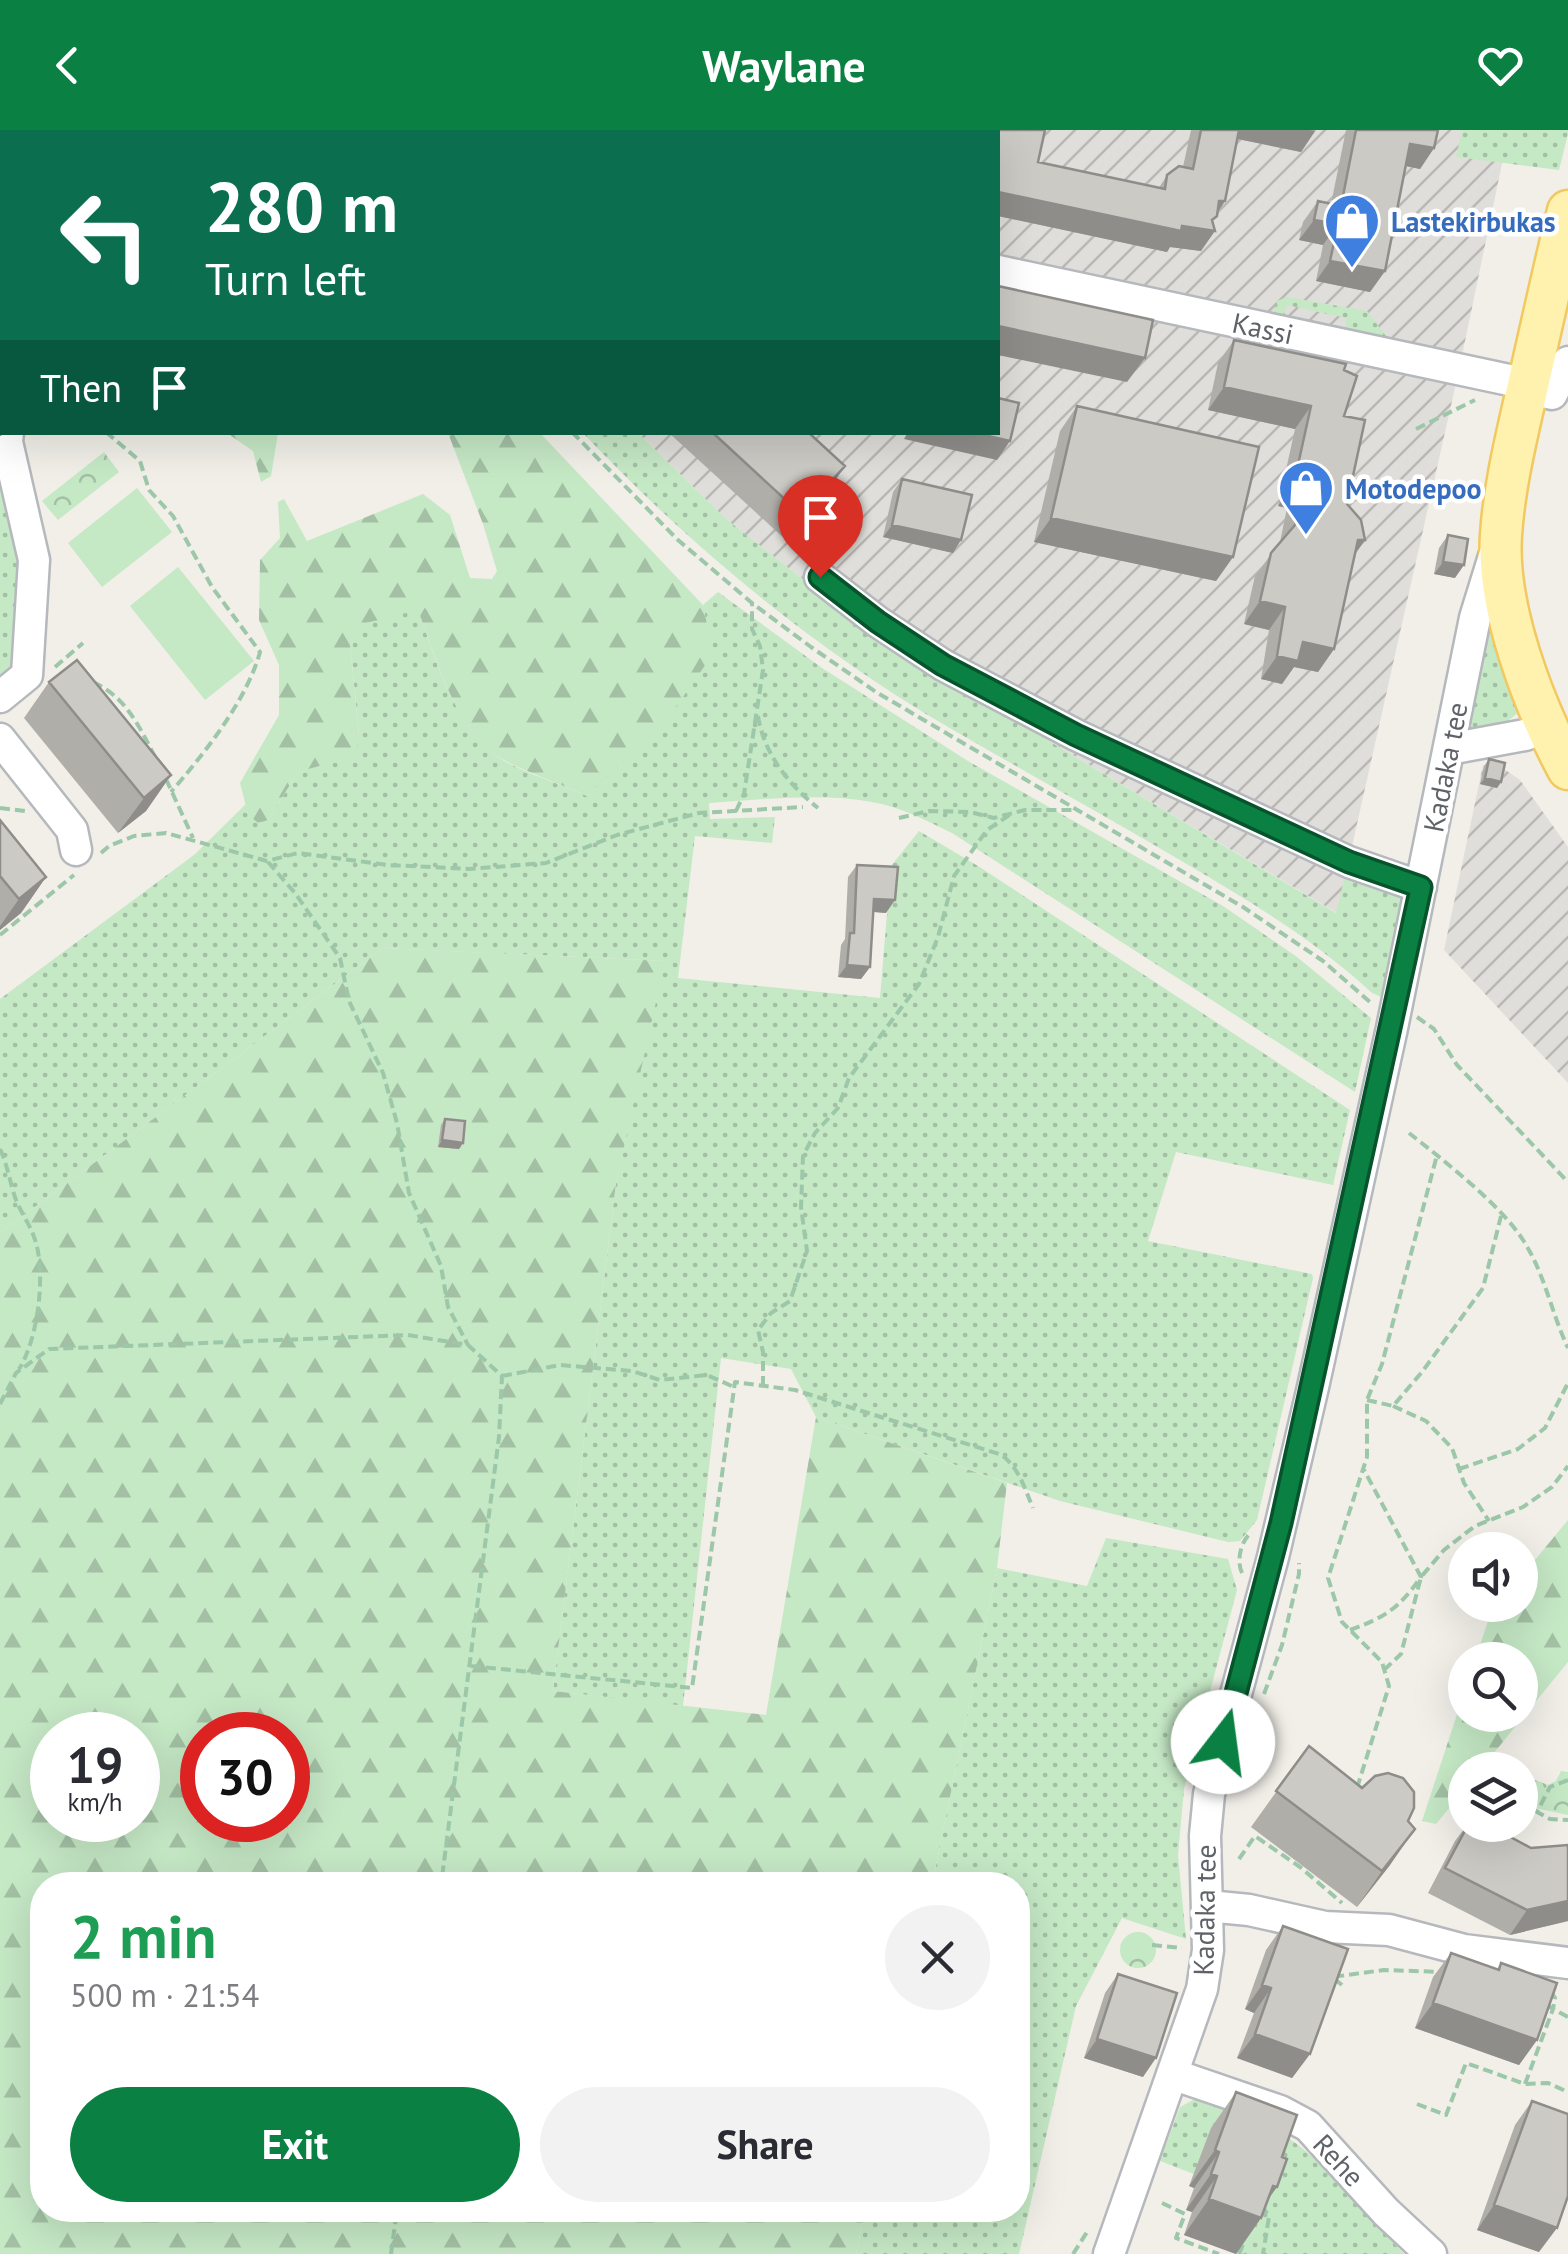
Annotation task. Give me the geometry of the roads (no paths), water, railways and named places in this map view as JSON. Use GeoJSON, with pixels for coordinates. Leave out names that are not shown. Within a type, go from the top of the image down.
{"type":"FeatureCollection","features":[{"type":"Feature","properties":{"kind":"main road","name":"Kadaka tee"},"geometry":{"type":"LineString","coordinates":[[1500,538],[1510,468],[1568,211]]}},
{"type":"Feature","properties":{"kind":"main road"},"geometry":{"type":"LineString","coordinates":[[1500,538],[1504,586],[1515,637],[1560,749]]}},
{"type":"Feature","properties":{"kind":"street","name":"Kassi"},"geometry":{"type":"LineString","coordinates":[[1000,271],[1528,386]]}},
{"type":"Feature","properties":{"kind":"street"},"geometry":{"type":"LineString","coordinates":[[1528,386],[1552,394],[1568,362]]}},
{"type":"Feature","properties":{"kind":"street"},"geometry":{"type":"LineString","coordinates":[[0,697],[27,675],[34,560],[8,435]]}},
{"type":"Feature","properties":{"kind":"street","name":"Kadaka tee"},"geometry":{"type":"LineString","coordinates":[[1109,2254],[1202,1988],[1208,1950],[1205,1836],[1209,1794],[1278,1538],[1421,887],[1475,618],[1500,538]]}},
{"type":"Feature","properties":{"kind":"street"},"geometry":{"type":"LineString","coordinates":[[820,577],[943,665],[1076,735],[1349,862],[1421,887]]}},
{"type":"Feature","properties":{"kind":"street"},"geometry":{"type":"LineString","coordinates":[[1449,749],[1524,735],[1560,749]]}},
{"type":"Feature","properties":{"kind":"street"},"geometry":{"type":"LineString","coordinates":[[0,738],[72,830],[87,856]]}},
{"type":"Feature","properties":{"kind":"street"},"geometry":{"type":"LineString","coordinates":[[1208,1906],[1249,1910],[1325,1928],[1388,1930],[1464,1950],[1568,1964]]}},
{"type":"Feature","properties":{"kind":"street","name":"Rehe"},"geometry":{"type":"LineString","coordinates":[[1172,2074],[1280,2111],[1308,2126],[1386,2212],[1432,2254]]}},
{"type":"Feature","properties":{"kind":"place","name":"Lastekirbukas"},"geometry":{"type":"Point","coordinates":[1352,270]}},
{"type":"Feature","properties":{"kind":"place","name":"Motodepoo"},"geometry":{"type":"Point","coordinates":[1306,537]}}]}
